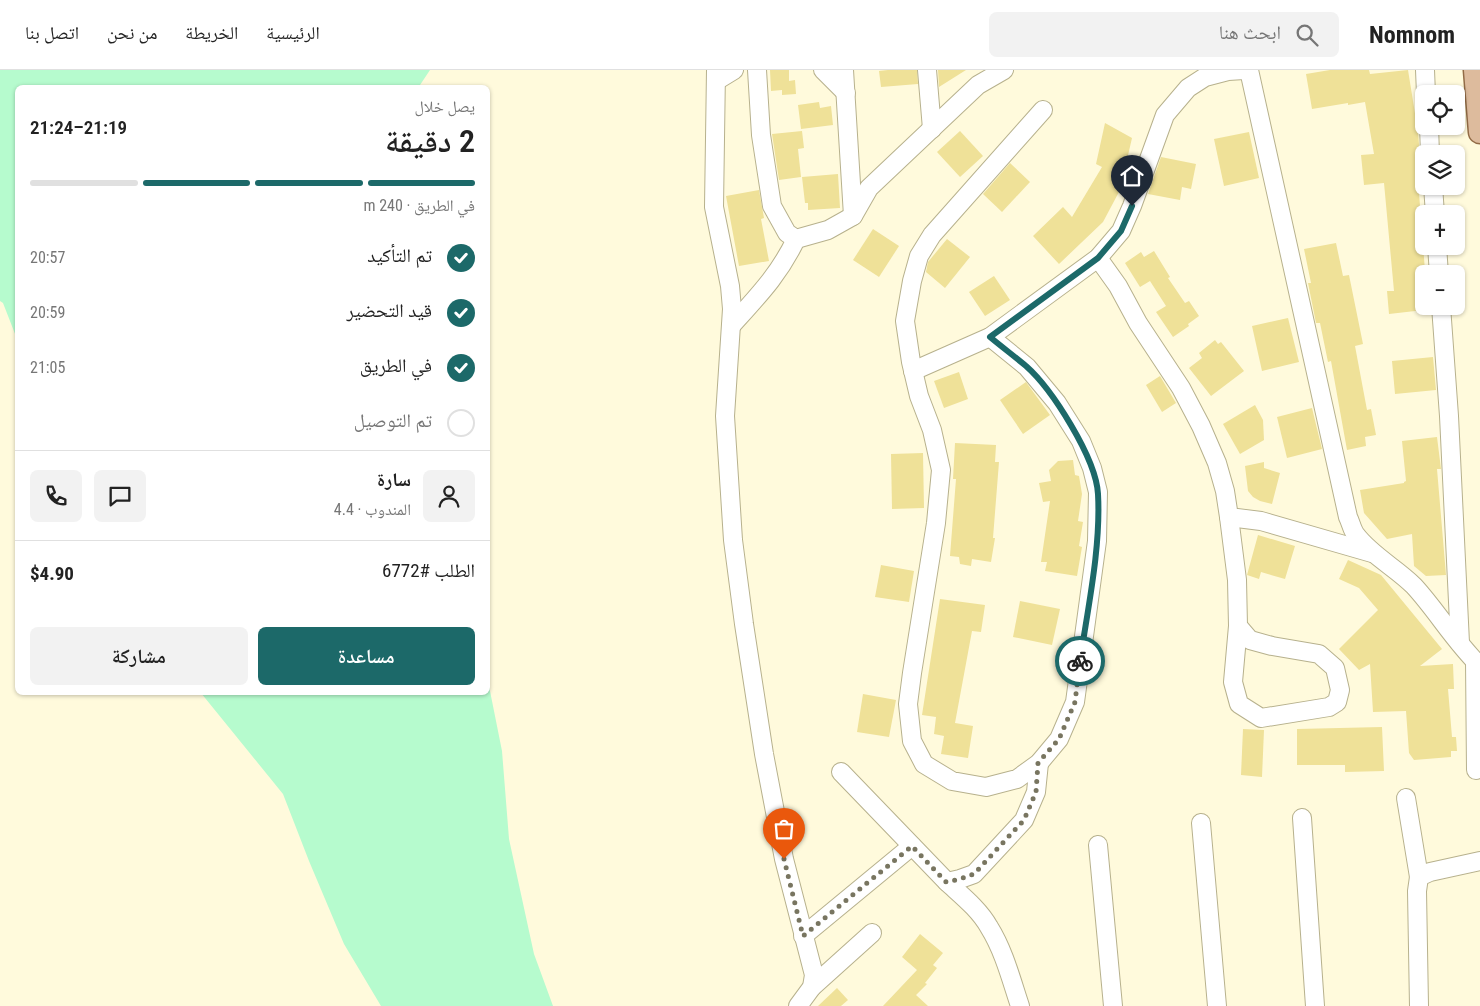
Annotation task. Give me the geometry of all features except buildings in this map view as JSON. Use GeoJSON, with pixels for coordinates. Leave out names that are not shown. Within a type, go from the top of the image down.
{"type":"FeatureCollection","features":[{"type":"Feature","properties":{"kind":"main road"},"geometry":{"type":"LineString","coordinates":[[1475,70],[1480,132]]}},
{"type":"Feature","properties":{"kind":"street"},"geometry":{"type":"LineString","coordinates":[[734,70],[716,76],[714,134],[714,207],[730,286],[731,326],[725,416],[733,540],[764,754],[784,859],[814,975],[812,988]]}},
{"type":"Feature","properties":{"kind":"street"},"geometry":{"type":"LineString","coordinates":[[757,70],[761,134],[772,206],[787,233],[796,239]]}},
{"type":"Feature","properties":{"kind":"street"},"geometry":{"type":"LineString","coordinates":[[823,70],[846,94]]}},
{"type":"Feature","properties":{"kind":"street"},"geometry":{"type":"LineString","coordinates":[[844,70],[853,216]]}},
{"type":"Feature","properties":{"kind":"street"},"geometry":{"type":"LineString","coordinates":[[927,70],[932,130]]}},
{"type":"Feature","properties":{"kind":"street"},"geometry":{"type":"LineString","coordinates":[[731,326],[773,278],[786,260],[796,239],[828,230],[853,216],[869,188],[978,85],[1004,70]]}},
{"type":"Feature","properties":{"kind":"street"},"geometry":{"type":"LineString","coordinates":[[913,372],[990,337],[1098,258],[1121,231],[1165,115],[1188,88],[1205,76],[1244,70]]}},
{"type":"Feature","properties":{"kind":"street"},"geometry":{"type":"LineString","coordinates":[[1249,70],[1348,517],[1354,533],[1413,586],[1440,616],[1477,664],[1476,770]]}},
{"type":"Feature","properties":{"kind":"street"},"geometry":{"type":"LineString","coordinates":[[1425,70],[1426,85]]}},
{"type":"Feature","properties":{"kind":"street"},"geometry":{"type":"LineString","coordinates":[[990,337],[1027,367],[1057,403],[1081,441],[1092,468],[1098,492],[1097,540],[1075,702],[1059,739],[1038,763],[1017,779],[986,787],[952,781],[924,764],[912,742],[908,704],[936,523],[941,470],[932,430],[919,396],[913,372],[906,321],[912,280],[919,256],[932,235],[1043,110]]}},
{"type":"Feature","properties":{"kind":"street"},"geometry":{"type":"LineString","coordinates":[[1098,258],[1118,286],[1138,323],[1181,388],[1201,426],[1217,463],[1225,491],[1237,580],[1238,626],[1233,682],[1239,704],[1261,718],[1329,707],[1337,702],[1340,690],[1335,668],[1318,654],[1250,640],[1238,626]]}},
{"type":"Feature","properties":{"kind":"street"},"geometry":{"type":"LineString","coordinates":[[1442,315],[1449,416],[1460,644]]}},
{"type":"Feature","properties":{"kind":"street"},"geometry":{"type":"LineString","coordinates":[[1229,518],[1261,521],[1378,555]]}},
{"type":"Feature","properties":{"kind":"street"},"geometry":{"type":"LineString","coordinates":[[946,882],[974,874],[1024,820],[1036,792],[1038,763]]}},
{"type":"Feature","properties":{"kind":"street"},"geometry":{"type":"LineString","coordinates":[[841,772],[989,925],[1005,959],[1020,1006]]}},
{"type":"Feature","properties":{"kind":"street"},"geometry":{"type":"LineString","coordinates":[[1406,798],[1420,877],[1417,891],[1419,1006]]}},
{"type":"Feature","properties":{"kind":"street"},"geometry":{"type":"LineString","coordinates":[[1302,818],[1316,1006]]}},
{"type":"Feature","properties":{"kind":"street"},"geometry":{"type":"LineString","coordinates":[[1201,823],[1217,1006]]}},
{"type":"Feature","properties":{"kind":"street"},"geometry":{"type":"LineString","coordinates":[[1098,845],[1113,1006]]}},
{"type":"Feature","properties":{"kind":"street"},"geometry":{"type":"LineString","coordinates":[[803,936],[912,846]]}},
{"type":"Feature","properties":{"kind":"street"},"geometry":{"type":"LineString","coordinates":[[1420,877],[1430,872],[1480,861]]}},
{"type":"Feature","properties":{"kind":"street"},"geometry":{"type":"LineString","coordinates":[[798,1006],[812,988],[872,934]]}},
{"type":"Feature","properties":{"kind":"green space"},"geometry":{"type":"Polygon","coordinates":[[[0,70],[430,70],[420,85],[15,85],[15,334],[3,303],[0,301],[0,70]]]}},
{"type":"Feature","properties":{"kind":"green space"},"geometry":{"type":"Polygon","coordinates":[[[490,691],[502,751],[509,839],[534,954],[553,1006],[381,1006],[344,944],[283,794],[203,695],[490,695],[490,691]]]}},
{"type":"Feature","properties":{"kind":"way so far"},"geometry":{"type":"LineString","coordinates":[[784,859],[803,936],[912,846],[946,882],[974,874],[1024,820],[1036,792],[1038,763],[1059,739],[1075,702],[1080,661]]}},
{"type":"Feature","properties":{"kind":"route"},"geometry":{"type":"LineString","coordinates":[[1080,661],[1097,540],[1098,492],[1092,468],[1081,441],[1057,403],[1027,367],[990,337],[1098,258],[1121,231],[1132,206]]}}]}
